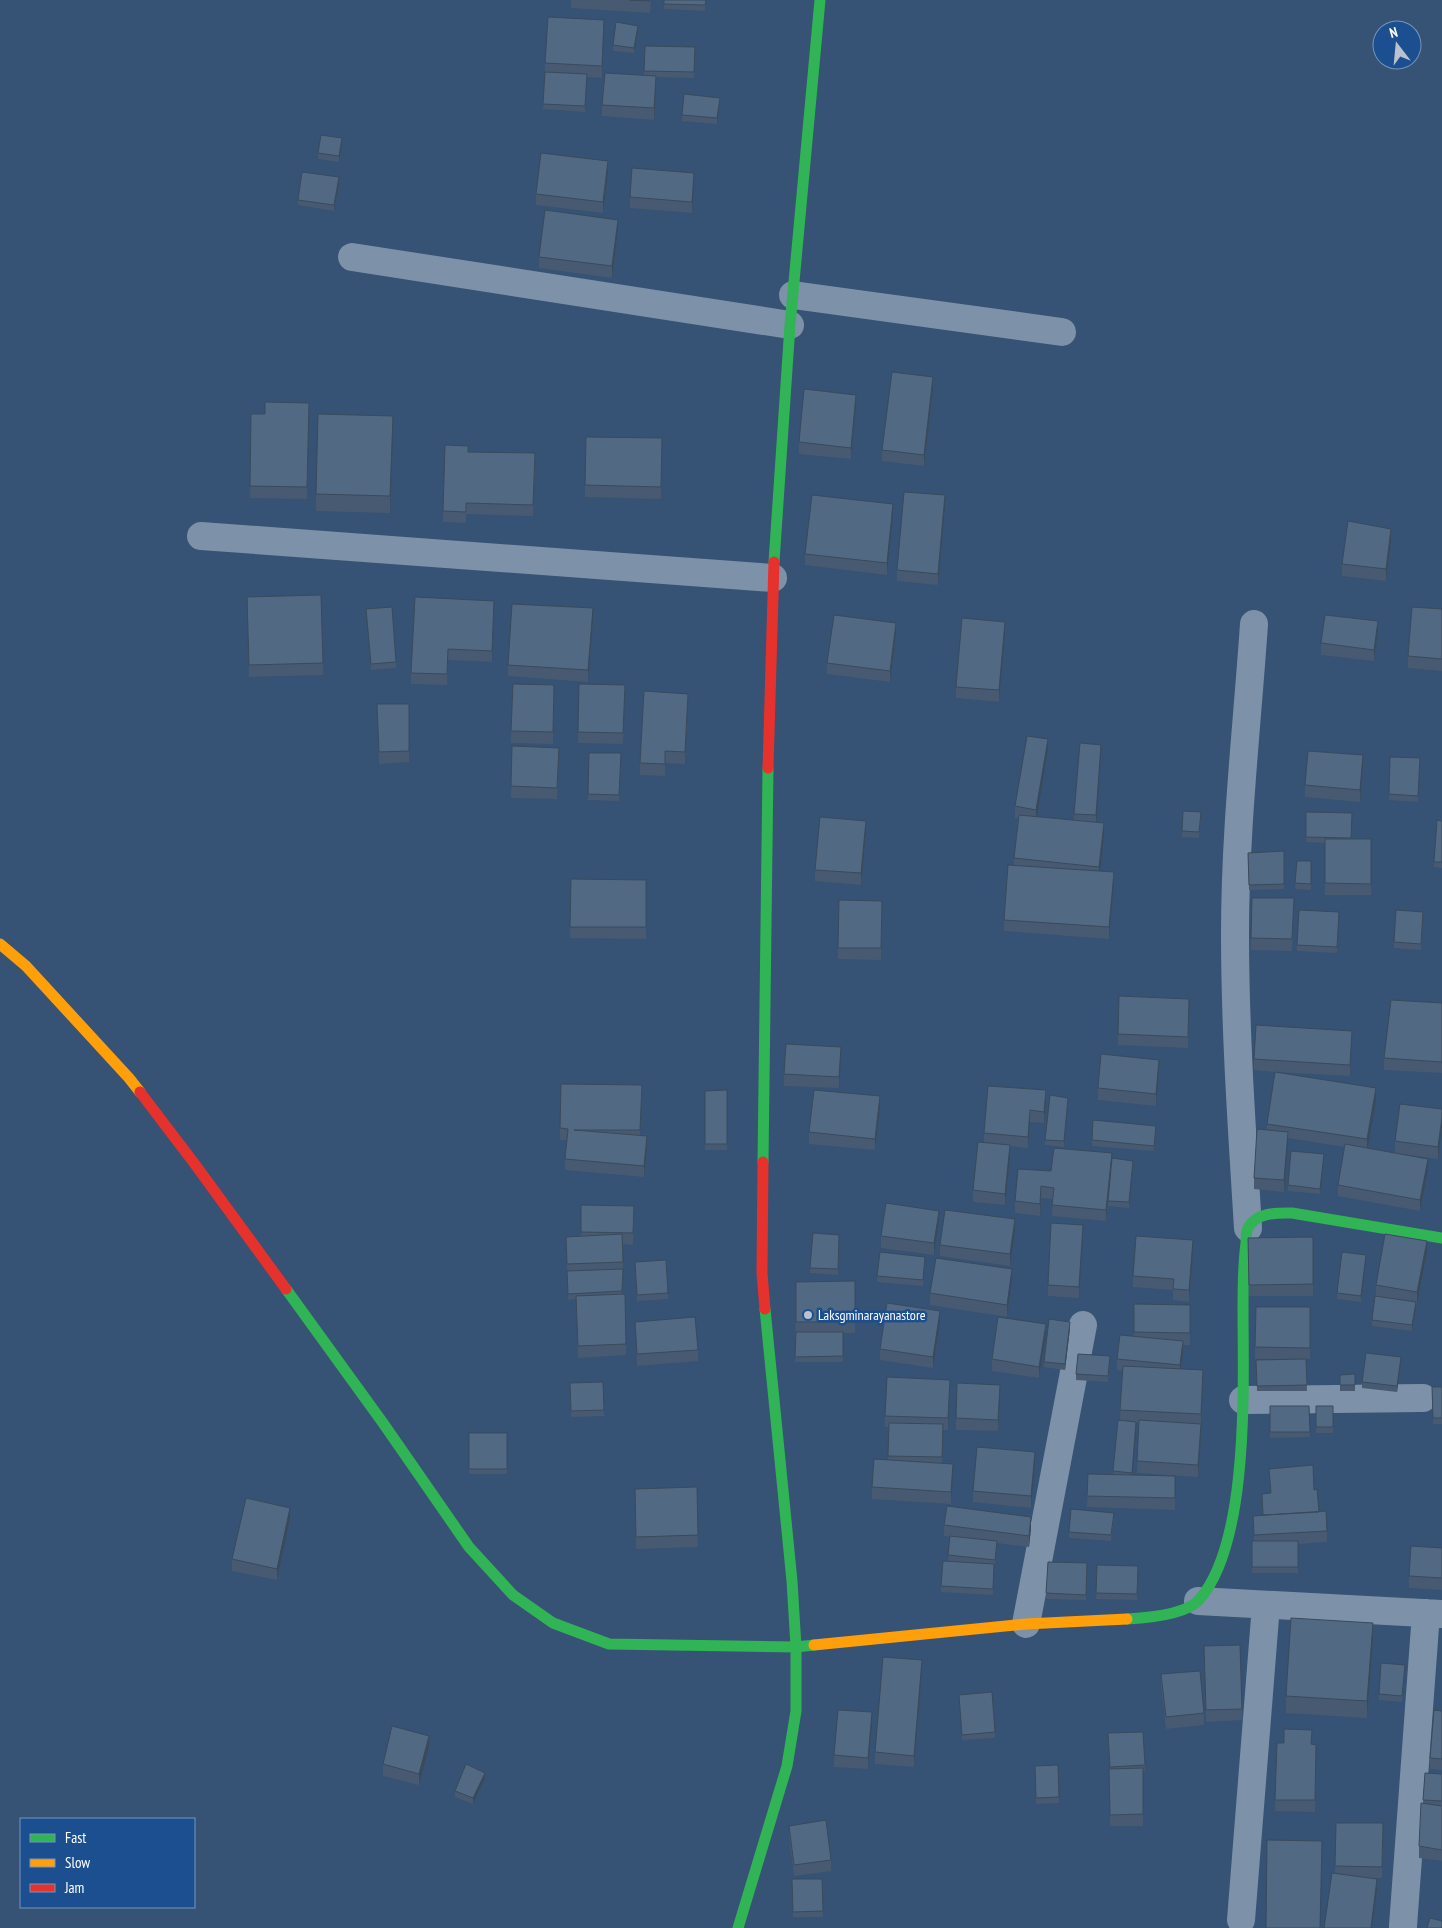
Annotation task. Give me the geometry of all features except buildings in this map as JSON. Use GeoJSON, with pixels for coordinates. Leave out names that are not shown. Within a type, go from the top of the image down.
{"type":"FeatureCollection","features":[{"type":"Feature","properties":{"kind":"street"},"geometry":{"type":"LineString","coordinates":[[738,1928],[788,1766],[796,1711],[796,1648],[792,1581],[762,1273],[766,868],[773,578],[790,325],[820,0]]}},
{"type":"Feature","properties":{"kind":"street"},"geometry":{"type":"LineString","coordinates":[[352,257],[790,325]]}},
{"type":"Feature","properties":{"kind":"street"},"geometry":{"type":"LineString","coordinates":[[793,296],[1062,332]]}},
{"type":"Feature","properties":{"kind":"street"},"geometry":{"type":"LineString","coordinates":[[201,536],[773,578]]}},
{"type":"Feature","properties":{"kind":"street"},"geometry":{"type":"LineString","coordinates":[[0,944],[26,966],[129,1078],[194,1163],[377,1415],[469,1546],[513,1595],[553,1623],[609,1644],[796,1648],[1026,1624],[1149,1618],[1177,1612],[1198,1601],[1214,1576],[1225,1548],[1236,1503],[1243,1400],[1243,1262],[1248,1228],[1236,999],[1236,866],[1254,624]]}},
{"type":"Feature","properties":{"kind":"street"},"geometry":{"type":"LineString","coordinates":[[1248,1228],[1259,1217],[1273,1213],[1292,1213],[1442,1238]]}},
{"type":"Feature","properties":{"kind":"street"},"geometry":{"type":"LineString","coordinates":[[1026,1624],[1083,1325]]}},
{"type":"Feature","properties":{"kind":"street"},"geometry":{"type":"LineString","coordinates":[[1243,1400],[1423,1398]]}},
{"type":"Feature","properties":{"kind":"street"},"geometry":{"type":"LineString","coordinates":[[1198,1601],[1434,1613],[1402,1926]]}},
{"type":"Feature","properties":{"kind":"street"},"geometry":{"type":"LineString","coordinates":[[1240,1920],[1266,1605]]}},
{"type":"Feature","properties":{"kind":"traffic: fast"},"geometry":{"type":"LineString","coordinates":[[774,562],[790,325],[820,0]]}},
{"type":"Feature","properties":{"kind":"traffic: fast"},"geometry":{"type":"LineString","coordinates":[[763,1162],[768,768]]}},
{"type":"Feature","properties":{"kind":"traffic: fast"},"geometry":{"type":"LineString","coordinates":[[1127,1619],[1165,1615],[1193,1605],[1199,1600],[1216,1574],[1227,1540],[1235,1502],[1240,1460],[1243,1418],[1244,1267],[1246,1233],[1252,1223],[1267,1214],[1292,1213],[1442,1238]]}},
{"type":"Feature","properties":{"kind":"traffic: fast"},"geometry":{"type":"LineString","coordinates":[[286,1289],[383,1423],[469,1547],[513,1595],[553,1623],[609,1644],[796,1647],[814,1645]]}},
{"type":"Feature","properties":{"kind":"traffic: fast"},"geometry":{"type":"LineString","coordinates":[[738,1928],[787,1766],[796,1711],[796,1647],[792,1581],[765,1309]]}},
{"type":"Feature","properties":{"kind":"traffic: slow"},"geometry":{"type":"LineString","coordinates":[[0,944],[26,966],[140,1092]]}},
{"type":"Feature","properties":{"kind":"traffic: slow"},"geometry":{"type":"LineString","coordinates":[[814,1645],[1026,1624],[1127,1619]]}},
{"type":"Feature","properties":{"kind":"traffic: jam"},"geometry":{"type":"LineString","coordinates":[[768,768],[774,562]]}},
{"type":"Feature","properties":{"kind":"traffic: jam"},"geometry":{"type":"LineString","coordinates":[[140,1092],[286,1289]]}},
{"type":"Feature","properties":{"kind":"traffic: jam"},"geometry":{"type":"LineString","coordinates":[[763,1162],[762,1273],[765,1309]]}},
{"type":"Feature","properties":{"kind":"place","name":"Laksgminarayanastore"},"geometry":{"type":"Point","coordinates":[808,1315]}}]}
